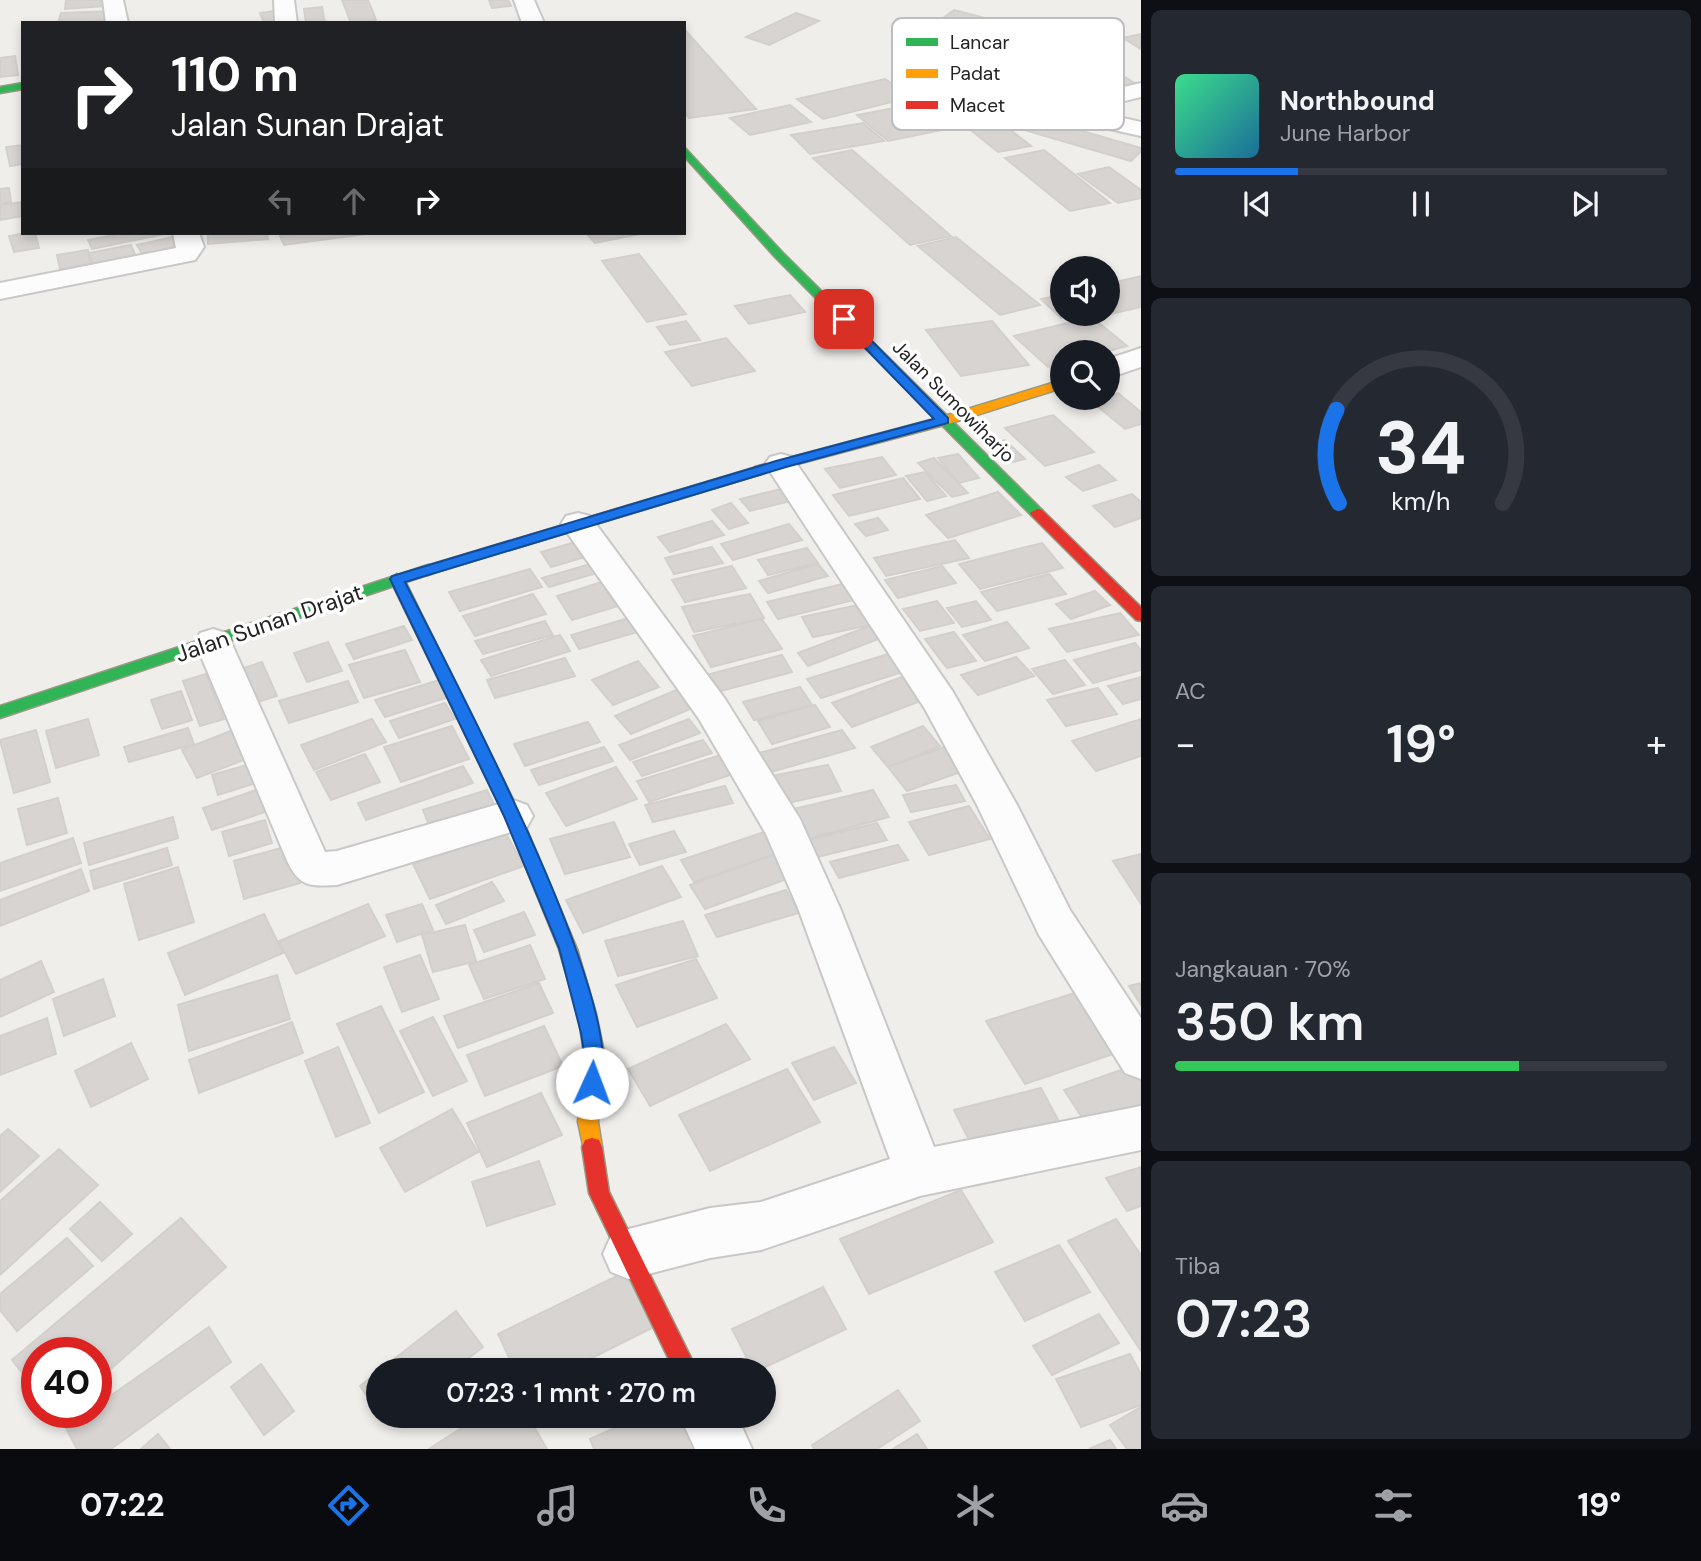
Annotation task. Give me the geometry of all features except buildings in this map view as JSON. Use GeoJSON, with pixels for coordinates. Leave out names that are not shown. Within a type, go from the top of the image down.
{"type":"FeatureCollection","features":[{"type":"Feature","properties":{"kind":"street"},"geometry":{"type":"LineString","coordinates":[[113,0],[117,21]]}},
{"type":"Feature","properties":{"kind":"street"},"geometry":{"type":"LineString","coordinates":[[284,0],[286,21]]}},
{"type":"Feature","properties":{"kind":"street"},"geometry":{"type":"LineString","coordinates":[[524,0],[532,21]]}},
{"type":"Feature","properties":{"kind":"street"},"geometry":{"type":"LineString","coordinates":[[0,90],[21,86]]}},
{"type":"Feature","properties":{"kind":"street","name":"Jalan Sumowiharjo"},"geometry":{"type":"LineString","coordinates":[[686,152],[779,255],[1141,616]]}},
{"type":"Feature","properties":{"kind":"street"},"geometry":{"type":"LineString","coordinates":[[0,291],[186,254],[191,247],[187,235]]}},
{"type":"Feature","properties":{"kind":"street"},"geometry":{"type":"LineString","coordinates":[[1120,365],[1141,357]]}},
{"type":"Feature","properties":{"kind":"street","name":"Jalan Sunan Drajat"},"geometry":{"type":"LineString","coordinates":[[0,712],[397,579],[781,464],[943,421],[1050,388]]}},
{"type":"Feature","properties":{"kind":"street"},"geometry":{"type":"LineString","coordinates":[[781,464],[940,702],[997,805],[1054,922],[1141,1058]]}},
{"type":"Feature","properties":{"kind":"street"},"geometry":{"type":"LineString","coordinates":[[578,524],[712,709],[785,830],[819,908],[920,1173]]}},
{"type":"Feature","properties":{"kind":"street"},"geometry":{"type":"LineString","coordinates":[[397,579],[513,816],[568,948],[587,1014],[594,1052],[588,1122],[599,1193],[680,1358]]}},
{"type":"Feature","properties":{"kind":"street"},"geometry":{"type":"LineString","coordinates":[[213,642],[309,863],[314,869],[337,868],[513,816]]}},
{"type":"Feature","properties":{"kind":"street"},"geometry":{"type":"LineString","coordinates":[[629,1254],[710,1233],[761,1226],[920,1173],[1141,1128]]}},
{"type":"Feature","properties":{"kind":"street"},"geometry":{"type":"LineString","coordinates":[[714,1428],[724,1449]]}},
{"type":"Feature","properties":{"kind":"traffic: fast"},"geometry":{"type":"LineString","coordinates":[[0,90],[21,86]]}},
{"type":"Feature","properties":{"kind":"traffic: fast"},"geometry":{"type":"LineString","coordinates":[[686,152],[779,255],[1037,513]]}},
{"type":"Feature","properties":{"kind":"traffic: fast"},"geometry":{"type":"LineString","coordinates":[[0,712],[428,570]]}},
{"type":"Feature","properties":{"kind":"traffic: slow"},"geometry":{"type":"LineString","coordinates":[[760,470],[943,421],[1050,388]]}},
{"type":"Feature","properties":{"kind":"traffic: slow"},"geometry":{"type":"LineString","coordinates":[[397,579],[513,816],[568,949],[587,1014],[594,1052],[588,1122],[592,1147]]}},
{"type":"Feature","properties":{"kind":"traffic: jam"},"geometry":{"type":"LineString","coordinates":[[428,570],[760,470]]}},
{"type":"Feature","properties":{"kind":"traffic: jam"},"geometry":{"type":"LineString","coordinates":[[1037,513],[1141,616]]}},
{"type":"Feature","properties":{"kind":"traffic: jam"},"geometry":{"type":"LineString","coordinates":[[592,1147],[599,1193],[680,1358]]}},
{"type":"Feature","properties":{"kind":"route"},"geometry":{"type":"LineString","coordinates":[[592,1083],[594,1052],[591,1033],[568,948],[513,816],[397,579],[781,464],[943,421],[844,319]]}}]}
